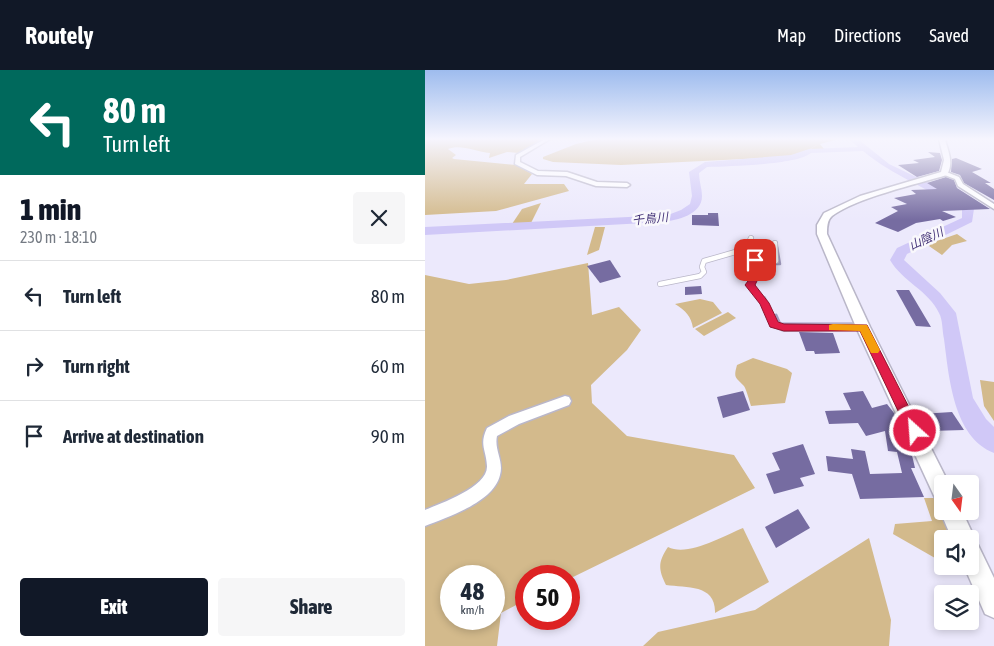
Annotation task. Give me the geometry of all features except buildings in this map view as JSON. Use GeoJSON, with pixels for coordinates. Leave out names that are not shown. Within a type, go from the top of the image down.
{"type":"FeatureCollection","features":[{"type":"Feature","properties":{"kind":"main road"},"geometry":{"type":"LineString","coordinates":[[935,475],[825,246],[822,225],[827,215],[863,198],[944,173],[947,166]]}},
{"type":"Feature","properties":{"kind":"main road"},"geometry":{"type":"LineString","coordinates":[[979,572],[994,605]]}},
{"type":"Feature","properties":{"kind":"street"},"geometry":{"type":"LineString","coordinates":[[522,166],[537,174],[567,174],[596,184],[627,185]]}},
{"type":"Feature","properties":{"kind":"street"},"geometry":{"type":"LineString","coordinates":[[944,173],[957,178],[960,185],[994,207]]}},
{"type":"Feature","properties":{"kind":"street"},"geometry":{"type":"LineString","coordinates":[[425,518],[482,490],[492,478],[494,467],[488,449],[491,433],[501,424],[565,401]]}},
{"type":"Feature","properties":{"kind":"lane"},"geometry":{"type":"LineString","coordinates":[[660,284],[700,276],[704,272],[701,268],[704,261],[746,249],[751,238]]}},
{"type":"Feature","properties":{"kind":"lane"},"geometry":{"type":"LineString","coordinates":[[775,243],[776,261],[755,260],[755,277],[750,285],[765,303],[774,324],[784,328],[863,327]]}},
{"type":"Feature","properties":{"kind":"shaded area"},"geometry":{"type":"Polygon","coordinates":[[[425,166],[518,166],[532,174],[524,184],[564,184],[569,191],[496,211],[425,215],[425,166]]]}},
{"type":"Feature","properties":{"kind":"shaded area"},"geometry":{"type":"Polygon","coordinates":[[[541,203],[531,223],[512,224],[522,209],[541,203]]]}},
{"type":"Feature","properties":{"kind":"shaded area"},"geometry":{"type":"Polygon","coordinates":[[[595,227],[605,227],[599,250],[587,255],[595,227]]]}},
{"type":"Feature","properties":{"kind":"shaded area"},"geometry":{"type":"Polygon","coordinates":[[[957,234],[967,241],[952,245],[942,255],[929,246],[931,243],[957,234]]]}},
{"type":"Feature","properties":{"kind":"shaded area"},"geometry":{"type":"Polygon","coordinates":[[[588,263],[592,315],[619,307],[641,330],[627,350],[591,385],[592,403],[627,436],[734,455],[755,488],[580,574],[580,565],[515,565],[515,606],[505,611],[505,565],[440,565],[440,630],[499,630],[497,646],[425,646],[425,275],[469,284],[506,280],[588,263]]]}},
{"type":"Feature","properties":{"kind":"shaded area"},"geometry":{"type":"Polygon","coordinates":[[[700,299],[713,302],[722,313],[693,328],[687,314],[675,304],[700,299]]]}},
{"type":"Feature","properties":{"kind":"shaded area"},"geometry":{"type":"Polygon","coordinates":[[[728,312],[736,318],[704,336],[695,329],[728,312]]]}},
{"type":"Feature","properties":{"kind":"shaded area"},"geometry":{"type":"Polygon","coordinates":[[[753,358],[787,369],[792,373],[785,403],[751,406],[745,388],[735,373],[737,365],[753,358]]]}},
{"type":"Feature","properties":{"kind":"shaded area"},"geometry":{"type":"Polygon","coordinates":[[[980,380],[994,382],[994,421],[984,406],[980,380]]]}},
{"type":"Feature","properties":{"kind":"shaded area"},"geometry":{"type":"Polygon","coordinates":[[[924,498],[934,498],[934,520],[944,520],[948,530],[934,530],[934,557],[893,534],[895,524],[932,521],[924,498]]]}},
{"type":"Feature","properties":{"kind":"shaded area"},"geometry":{"type":"Polygon","coordinates":[[[743,528],[769,582],[715,613],[711,597],[705,592],[699,589],[666,585],[660,566],[662,557],[668,547],[685,549],[695,547],[743,528]]]}},
{"type":"Feature","properties":{"kind":"shaded area"},"geometry":{"type":"Polygon","coordinates":[[[869,538],[891,620],[889,646],[643,646],[658,632],[755,610],[869,538]]]}},
{"type":"Feature","properties":{"kind":"waterway","name":"千鳥川"},"geometry":{"type":"LineString","coordinates":[[425,231],[673,217],[690,210],[697,202],[694,172],[704,166]]}},
{"type":"Feature","properties":{"kind":"waterway","name":"山陰川"},"geometry":{"type":"LineString","coordinates":[[886,166],[948,196],[968,209],[968,220],[902,251],[897,260],[901,267],[935,296],[948,313],[963,400],[978,426],[994,442]]}},
{"type":"Feature","properties":{"kind":"waterway"},"geometry":{"type":"LineString","coordinates":[[769,264],[780,264],[777,247]]}},
{"type":"Feature","properties":{"kind":"waterway"},"geometry":{"type":"LineString","coordinates":[[776,315],[780,324],[856,324]]}},
{"type":"Feature","properties":{"kind":"slow traffic"},"geometry":{"type":"LineString","coordinates":[[833,328],[863,327],[874,350]]}},
{"type":"Feature","properties":{"kind":"route"},"geometry":{"type":"LineString","coordinates":[[755,260],[755,277],[750,285],[765,303],[770,319],[778,327],[863,327],[915,431]]}}]}
